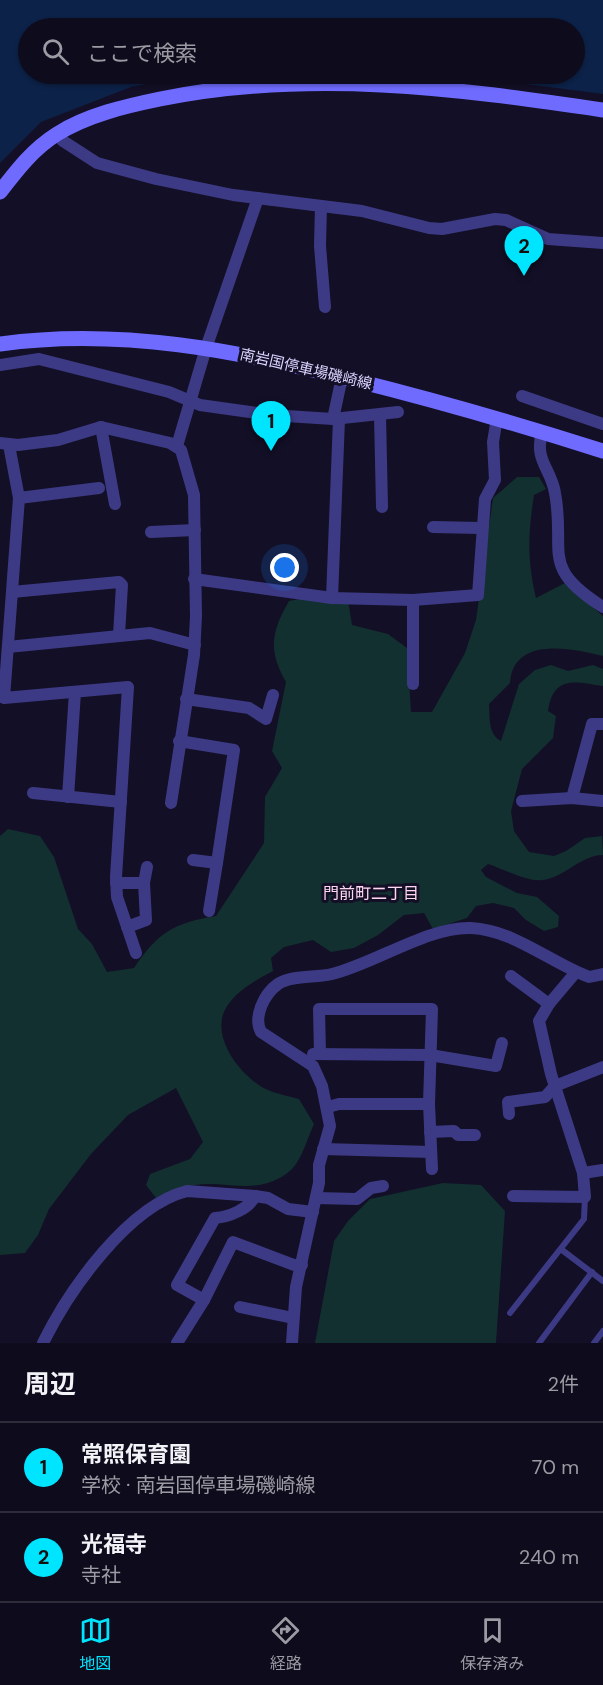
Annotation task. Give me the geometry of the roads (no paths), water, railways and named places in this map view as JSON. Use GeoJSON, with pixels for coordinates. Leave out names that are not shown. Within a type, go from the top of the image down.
{"type":"FeatureCollection","features":[{"type":"Feature","properties":{"kind":"street"},"geometry":{"type":"LineString","coordinates":[[0,192],[24,161],[57,134],[75,124],[104,114],[179,95],[230,87],[279,84]]}},
{"type":"Feature","properties":{"kind":"street"},"geometry":{"type":"LineString","coordinates":[[366,84],[420,86],[603,110]]}},
{"type":"Feature","properties":{"kind":"street"},"geometry":{"type":"LineString","coordinates":[[57,134],[63,141],[98,163],[124,171],[258,198],[362,211],[429,228],[442,229],[495,219],[506,220],[548,239],[603,243]]}},
{"type":"Feature","properties":{"kind":"street"},"geometry":{"type":"LineString","coordinates":[[177,446],[181,438],[189,399],[258,198]]}},
{"type":"Feature","properties":{"kind":"street"},"geometry":{"type":"LineString","coordinates":[[321,206],[320,246],[326,307]]}},
{"type":"Feature","properties":{"kind":"street","name":"南岩国停車場磯崎線"},"geometry":{"type":"LineString","coordinates":[[0,344],[96,338],[147,340],[267,358],[498,418],[603,451]]}},
{"type":"Feature","properties":{"kind":"street"},"geometry":{"type":"LineString","coordinates":[[0,366],[39,359],[216,408],[336,419],[398,412]]}},
{"type":"Feature","properties":{"kind":"street"},"geometry":{"type":"LineString","coordinates":[[332,598],[336,419],[342,377]]}},
{"type":"Feature","properties":{"kind":"street"},"geometry":{"type":"LineString","coordinates":[[522,396],[603,424]]}},
{"type":"Feature","properties":{"kind":"street"},"geometry":{"type":"LineString","coordinates":[[380,415],[382,507]]}},
{"type":"Feature","properties":{"kind":"street"},"geometry":{"type":"LineString","coordinates":[[194,579],[332,598],[413,600],[478,595],[481,528],[485,499],[495,480],[492,442],[498,418]]}},
{"type":"Feature","properties":{"kind":"street"},"geometry":{"type":"LineString","coordinates":[[101,427],[115,504]]}},
{"type":"Feature","properties":{"kind":"street"},"geometry":{"type":"LineString","coordinates":[[136,953],[117,897],[116,883],[128,687],[2,701],[19,498],[4,444],[58,440],[101,427],[177,446],[181,450],[194,495],[195,645],[171,803]]}},
{"type":"Feature","properties":{"kind":"street"},"geometry":{"type":"LineString","coordinates":[[542,432],[539,444],[542,464],[555,493],[556,538],[560,565],[577,591],[603,607]]}},
{"type":"Feature","properties":{"kind":"street"},"geometry":{"type":"LineString","coordinates":[[19,498],[99,488]]}},
{"type":"Feature","properties":{"kind":"street"},"geometry":{"type":"LineString","coordinates":[[433,527],[481,528]]}},
{"type":"Feature","properties":{"kind":"street"},"geometry":{"type":"LineString","coordinates":[[151,532],[195,530]]}},
{"type":"Feature","properties":{"kind":"street"},"geometry":{"type":"LineString","coordinates":[[12,592],[119,582],[122,585],[119,635]]}},
{"type":"Feature","properties":{"kind":"street"},"geometry":{"type":"LineString","coordinates":[[413,600],[413,684]]}},
{"type":"Feature","properties":{"kind":"street"},"geometry":{"type":"LineString","coordinates":[[8,646],[119,635],[160,634],[195,645]]}},
{"type":"Feature","properties":{"kind":"street"},"geometry":{"type":"LineString","coordinates":[[68,796],[75,692]]}},
{"type":"Feature","properties":{"kind":"street"},"geometry":{"type":"LineString","coordinates":[[186,699],[249,708],[266,719],[273,695]]}},
{"type":"Feature","properties":{"kind":"street"},"geometry":{"type":"LineString","coordinates":[[572,798],[592,724],[603,724]]}},
{"type":"Feature","properties":{"kind":"street"},"geometry":{"type":"LineString","coordinates":[[179,741],[234,750],[209,911]]}},
{"type":"Feature","properties":{"kind":"street"},"geometry":{"type":"LineString","coordinates":[[33,793],[121,801]]}},
{"type":"Feature","properties":{"kind":"street"},"geometry":{"type":"LineString","coordinates":[[522,801],[572,798],[603,801]]}},
{"type":"Feature","properties":{"kind":"street"},"geometry":{"type":"LineString","coordinates":[[193,860],[217,863]]}},
{"type":"Feature","properties":{"kind":"street"},"geometry":{"type":"LineString","coordinates":[[127,927],[146,920],[144,883],[147,867]]}},
{"type":"Feature","properties":{"kind":"street"},"geometry":{"type":"LineString","coordinates":[[116,883],[144,883]]}},
{"type":"Feature","properties":{"kind":"street"},"geometry":{"type":"LineString","coordinates":[[292,1343],[293,1318],[302,1265],[316,1198],[323,1149],[330,1126],[320,1076],[313,1066],[302,1061],[261,1032],[257,1026],[257,1018],[263,1004],[276,985],[285,981],[331,974],[453,929],[469,928],[494,931],[589,977],[603,974]]}},
{"type":"Feature","properties":{"kind":"street"},"geometry":{"type":"LineString","coordinates":[[513,1196],[585,1197],[583,1173],[555,1086],[539,1021],[549,1004],[576,972]]}},
{"type":"Feature","properties":{"kind":"street"},"geometry":{"type":"LineString","coordinates":[[511,976],[549,1004]]}},
{"type":"Feature","properties":{"kind":"street"},"geometry":{"type":"LineString","coordinates":[[320,1054],[319,1009],[432,1009],[429,1104],[432,1169]]}},
{"type":"Feature","properties":{"kind":"street"},"geometry":{"type":"LineString","coordinates":[[302,1061],[306,1056],[320,1054],[430,1055],[496,1066],[502,1043]]}},
{"type":"Feature","properties":{"kind":"street"},"geometry":{"type":"LineString","coordinates":[[509,1114],[508,1102],[545,1097],[555,1086],[603,1067]]}},
{"type":"Feature","properties":{"kind":"street"},"geometry":{"type":"LineString","coordinates":[[328,1107],[339,1104],[429,1104]]}},
{"type":"Feature","properties":{"kind":"street"},"geometry":{"type":"LineString","coordinates":[[430,1132],[454,1131],[458,1134],[475,1135]]}},
{"type":"Feature","properties":{"kind":"street"},"geometry":{"type":"LineString","coordinates":[[323,1149],[431,1152]]}},
{"type":"Feature","properties":{"kind":"street"},"geometry":{"type":"LineString","coordinates":[[583,1173],[603,1170]]}},
{"type":"Feature","properties":{"kind":"street"},"geometry":{"type":"LineString","coordinates":[[316,1198],[357,1199],[370,1188],[383,1186]]}},
{"type":"Feature","properties":{"kind":"street"},"geometry":{"type":"LineString","coordinates":[[43,1343],[108,1243],[162,1201],[187,1191],[268,1198],[288,1209],[313,1212]]}},
{"type":"Feature","properties":{"kind":"street"},"geometry":{"type":"LineString","coordinates":[[204,1300],[177,1285],[215,1218],[233,1214],[253,1200],[255,1196]]}},
{"type":"Feature","properties":{"kind":"street"},"geometry":{"type":"LineString","coordinates":[[177,1343],[204,1300],[233,1242],[294,1265],[302,1265]]}},
{"type":"Feature","properties":{"kind":"street"},"geometry":{"type":"LineString","coordinates":[[240,1307],[293,1318]]}},
{"type":"Feature","properties":{"kind":"lane"},"geometry":{"type":"LineString","coordinates":[[510,1313],[562,1250],[584,1219],[585,1197]]}},
{"type":"Feature","properties":{"kind":"lane"},"geometry":{"type":"LineString","coordinates":[[562,1250],[603,1281]]}},
{"type":"Feature","properties":{"kind":"lane"},"geometry":{"type":"LineString","coordinates":[[539,1343],[592,1272]]}},
{"type":"Feature","properties":{"kind":"lane"},"geometry":{"type":"LineString","coordinates":[[594,1343],[603,1331]]}},
{"type":"Feature","properties":{"kind":"water"},"geometry":{"type":"Polygon","coordinates":[[[0,0],[603,0],[603,94],[525,84],[585,84],[585,18],[18,18],[18,84],[147,84],[131,87],[41,122],[0,163],[0,0]]]}},
{"type":"Feature","properties":{"kind":"place","name":"光福寺"},"geometry":{"type":"Point","coordinates":[524,276]}},
{"type":"Feature","properties":{"kind":"place","name":"常照保育園"},"geometry":{"type":"Point","coordinates":[271,451]}},
{"type":"Feature","properties":{"kind":"district","name":"門前町二丁目"},"geometry":{"type":"Point","coordinates":[371,893]}}]}
